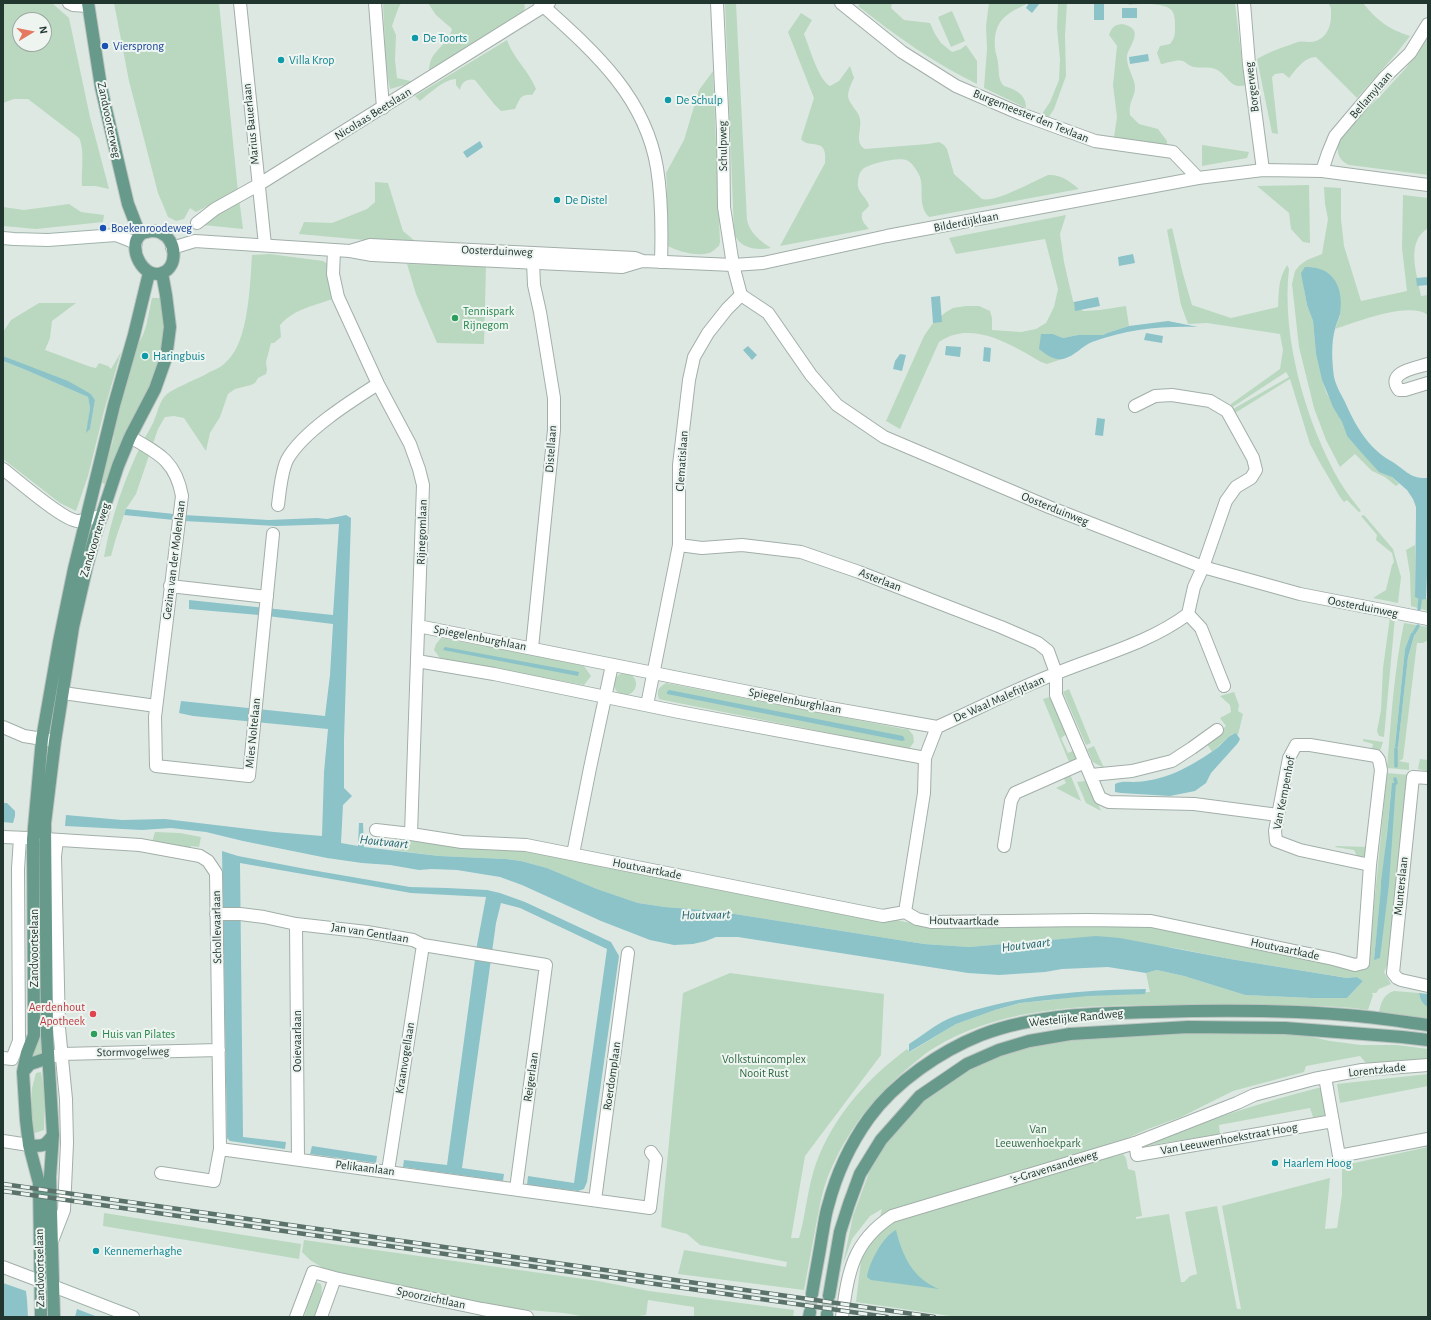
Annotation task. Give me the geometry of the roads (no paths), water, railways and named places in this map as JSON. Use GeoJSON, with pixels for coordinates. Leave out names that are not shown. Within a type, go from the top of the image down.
{"type":"FeatureCollection","features":[{"type":"Feature","properties":{"kind":"main road","name":"Zandvoorterweg"},"geometry":{"type":"LineString","coordinates":[[88,4],[116,157],[138,239]]}},
{"type":"Feature","properties":{"kind":"main road"},"geometry":{"type":"LineString","coordinates":[[152,231],[161,233],[169,240],[172,248],[174,254],[173,261],[168,270],[162,273],[149,273],[138,260],[136,249],[138,239],[152,231]]}},
{"type":"Feature","properties":{"kind":"main road","name":"Zandvoorterweg"},"geometry":{"type":"LineString","coordinates":[[40,817],[42,739],[74,569],[116,398],[134,335],[149,273]]}},
{"type":"Feature","properties":{"kind":"main road","name":"Zandvoorterweg"},"geometry":{"type":"LineString","coordinates":[[40,817],[55,741],[67,694],[80,596],[102,516],[118,466],[133,439],[155,389],[166,358],[170,327],[162,273]]}},
{"type":"Feature","properties":{"kind":"main road"},"geometry":{"type":"LineString","coordinates":[[51,691],[67,694]]}},
{"type":"Feature","properties":{"kind":"main road","name":"Zandvoortselaan"},"geometry":{"type":"LineString","coordinates":[[40,817],[45,839],[46,1035],[53,1135],[50,1177],[53,1313]]}},
{"type":"Feature","properties":{"kind":"main road","name":"Zandvoortselaan"},"geometry":{"type":"LineString","coordinates":[[41,1317],[39,1183],[29,1145],[23,1072],[27,1053],[35,1029],[45,839]]}},
{"type":"Feature","properties":{"kind":"main road","name":"Westelijke Randweg"},"geometry":{"type":"LineString","coordinates":[[812,1294],[827,1207],[843,1163],[869,1118],[888,1096],[910,1076],[944,1054],[968,1041],[1000,1029],[1032,1020],[1122,1012],[1215,1010],[1327,1014],[1359,1016],[1428,1025]]}},
{"type":"Feature","properties":{"kind":"main road","name":"Westelijke Randweg"},"geometry":{"type":"LineString","coordinates":[[829,1296],[840,1232],[849,1204],[860,1174],[880,1140],[920,1096],[967,1064],[999,1050],[1029,1041],[1070,1034],[1188,1027],[1285,1028],[1428,1040]]}},
{"type":"Feature","properties":{"kind":"main road"},"geometry":{"type":"LineString","coordinates":[[23,1072],[30,1064],[48,1058]]}},
{"type":"Feature","properties":{"kind":"main road"},"geometry":{"type":"LineString","coordinates":[[29,1145],[40,1146],[46,1144],[53,1135]]}},
{"type":"Feature","properties":{"kind":"street"},"geometry":{"type":"LineString","coordinates":[[69,3],[73,5],[88,4]]}},
{"type":"Feature","properties":{"kind":"street","name":"Marius Bauerlaan"},"geometry":{"type":"LineString","coordinates":[[240,3],[265,245]]}},
{"type":"Feature","properties":{"kind":"street"},"geometry":{"type":"LineString","coordinates":[[375,3],[383,108]]}},
{"type":"Feature","properties":{"kind":"street","name":"Schulpweg"},"geometry":{"type":"LineString","coordinates":[[717,3],[723,131],[724,207],[734,265]]}},
{"type":"Feature","properties":{"kind":"street","name":"Burgemeester den Texlaan"},"geometry":{"type":"LineString","coordinates":[[841,3],[902,52],[956,86],[1021,114],[1095,141],[1173,152],[1198,178]]}},
{"type":"Feature","properties":{"kind":"street","name":"Borgerweg"},"geometry":{"type":"LineString","coordinates":[[1244,3],[1249,64],[1263,170]]}},
{"type":"Feature","properties":{"kind":"street"},"geometry":{"type":"LineString","coordinates":[[544,4],[590,49],[622,86],[635,104],[645,124],[652,145],[658,174],[662,218],[661,262]]}},
{"type":"Feature","properties":{"kind":"street","name":"Nicolaas Beetslaan"},"geometry":{"type":"LineString","coordinates":[[197,223],[383,108],[544,4]]}},
{"type":"Feature","properties":{"kind":"street","name":"Bellamylaan"},"geometry":{"type":"LineString","coordinates":[[1322,171],[1335,136],[1384,78],[1410,53],[1428,24]]}},
{"type":"Feature","properties":{"kind":"street"},"geometry":{"type":"LineString","coordinates":[[1198,178],[1263,170],[1322,171],[1428,185]]}},
{"type":"Feature","properties":{"kind":"street","name":"Bilderdijklaan"},"geometry":{"type":"LineString","coordinates":[[734,265],[763,263],[888,236],[1198,178]]}},
{"type":"Feature","properties":{"kind":"street"},"geometry":{"type":"LineString","coordinates":[[3,238],[48,240],[116,235],[138,239]]}},
{"type":"Feature","properties":{"kind":"street","name":"Oosterduinweg"},"geometry":{"type":"LineString","coordinates":[[172,248],[195,241],[350,251],[372,255],[535,257],[622,267],[644,261],[734,265]]}},
{"type":"Feature","properties":{"kind":"street","name":"Rijnegomlaan"},"geometry":{"type":"LineString","coordinates":[[334,250],[333,274],[338,297],[378,384],[410,444],[423,485],[411,834]]}},
{"type":"Feature","properties":{"kind":"street","name":"Distellaan"},"geometry":{"type":"LineString","coordinates":[[532,648],[554,430],[554,398],[534,284],[535,257]]}},
{"type":"Feature","properties":{"kind":"street"},"geometry":{"type":"LineString","coordinates":[[734,265],[741,296]]}},
{"type":"Feature","properties":{"kind":"street","name":"Oosterduinweg"},"geometry":{"type":"LineString","coordinates":[[741,296],[768,313],[811,375],[837,405],[884,437],[1049,507],[1203,568],[1300,594],[1428,619]]}},
{"type":"Feature","properties":{"kind":"street","name":"Clematislaan"},"geometry":{"type":"LineString","coordinates":[[647,705],[679,545],[679,465],[689,380],[694,357],[708,333],[727,309],[741,296]]}},
{"type":"Feature","properties":{"kind":"street"},"geometry":{"type":"LineString","coordinates":[[1428,364],[1398,374],[1395,379],[1395,385],[1399,390],[1405,390],[1428,383]]}},
{"type":"Feature","properties":{"kind":"street"},"geometry":{"type":"LineString","coordinates":[[278,505],[281,482],[287,460],[304,439],[350,402],[378,384]]}},
{"type":"Feature","properties":{"kind":"street"},"geometry":{"type":"LineString","coordinates":[[1135,406],[1155,396],[1172,395],[1210,401],[1227,411],[1253,458],[1256,470],[1251,478],[1236,487],[1226,501],[1203,568],[1194,587],[1188,614],[1201,628],[1224,686]]}},
{"type":"Feature","properties":{"kind":"street","name":"Gezina van der Molenlaan"},"geometry":{"type":"LineString","coordinates":[[133,439],[164,459],[175,472],[182,496],[156,706],[156,766]]}},
{"type":"Feature","properties":{"kind":"street"},"geometry":{"type":"LineString","coordinates":[[3,469],[43,502],[68,518],[77,521],[102,516]]}},
{"type":"Feature","properties":{"kind":"street","name":"Mies Noltelaan"},"geometry":{"type":"LineString","coordinates":[[156,766],[249,776],[273,534]]}},
{"type":"Feature","properties":{"kind":"street","name":"Asterlaan"},"geometry":{"type":"LineString","coordinates":[[679,545],[702,548],[742,545],[801,552],[859,572],[1001,627],[1038,643],[1048,651],[1056,673],[1056,695],[1100,798],[1109,802],[1194,804],[1278,815]]}},
{"type":"Feature","properties":{"kind":"street"},"geometry":{"type":"LineString","coordinates":[[170,586],[266,601]]}},
{"type":"Feature","properties":{"kind":"street","name":"De Waal Malefijtlaan"},"geometry":{"type":"LineString","coordinates":[[937,727],[1056,673],[1140,641],[1171,626],[1188,614]]}},
{"type":"Feature","properties":{"kind":"street","name":"Spiegelenburghlaan"},"geometry":{"type":"LineString","coordinates":[[418,626],[819,706],[937,727]]}},
{"type":"Feature","properties":{"kind":"street"},"geometry":{"type":"LineString","coordinates":[[417,661],[494,674],[679,712],[925,758]]}},
{"type":"Feature","properties":{"kind":"street"},"geometry":{"type":"LineString","coordinates":[[573,854],[612,665]]}},
{"type":"Feature","properties":{"kind":"street"},"geometry":{"type":"LineString","coordinates":[[67,694],[156,706]]}},
{"type":"Feature","properties":{"kind":"street"},"geometry":{"type":"LineString","coordinates":[[3,727],[24,736],[55,741]]}},
{"type":"Feature","properties":{"kind":"street"},"geometry":{"type":"LineString","coordinates":[[905,912],[924,793],[925,758],[937,727]]}},
{"type":"Feature","properties":{"kind":"street"},"geometry":{"type":"LineString","coordinates":[[1091,775],[1132,771],[1172,761],[1217,730]]}},
{"type":"Feature","properties":{"kind":"street","name":"Van Kempenhof"},"geometry":{"type":"LineString","coordinates":[[1296,745],[1310,745],[1376,756],[1379,760],[1381,770],[1370,865],[1300,850],[1276,841],[1275,831],[1289,758],[1296,745]]}},
{"type":"Feature","properties":{"kind":"street"},"geometry":{"type":"LineString","coordinates":[[1004,846],[1011,801],[1015,793],[1085,762]]}},
{"type":"Feature","properties":{"kind":"street","name":"Munterslaan"},"geometry":{"type":"LineString","coordinates":[[1428,778],[1413,777],[1393,973],[1401,980],[1428,986]]}},
{"type":"Feature","properties":{"kind":"street","name":"Houtvaartkade"},"geometry":{"type":"LineString","coordinates":[[376,830],[462,842],[526,845],[883,916],[905,912],[916,919],[931,922],[1087,920],[1151,921],[1354,965],[1363,963],[1370,865]]}},
{"type":"Feature","properties":{"kind":"street"},"geometry":{"type":"LineString","coordinates":[[3,838],[45,839]]}},
{"type":"Feature","properties":{"kind":"street","name":"Zandvoortselaan"},"geometry":{"type":"LineString","coordinates":[[7,1059],[19,1041],[20,1028],[18,869],[20,838]]}},
{"type":"Feature","properties":{"kind":"street","name":"Schollevaarlaan"},"geometry":{"type":"LineString","coordinates":[[45,839],[140,845],[200,856],[213,867],[216,873],[219,914],[220,1149]]}},
{"type":"Feature","properties":{"kind":"street","name":"Zandvoortselaan"},"geometry":{"type":"LineString","coordinates":[[45,839],[55,856],[60,1034],[66,1099],[67,1136],[64,1210],[52,1242]]}},
{"type":"Feature","properties":{"kind":"street","name":"Jan van Gentlaan"},"geometry":{"type":"LineString","coordinates":[[219,914],[240,914],[264,917],[296,924],[367,932],[413,940],[423,945],[546,965]]}},
{"type":"Feature","properties":{"kind":"street","name":"Ooievaarlaan"},"geometry":{"type":"LineString","coordinates":[[296,924],[298,1159]]}},
{"type":"Feature","properties":{"kind":"street","name":"Kraanvogellaan"},"geometry":{"type":"LineString","coordinates":[[388,1171],[423,945]]}},
{"type":"Feature","properties":{"kind":"street","name":"Roerdomplaan"},"geometry":{"type":"LineString","coordinates":[[595,1200],[628,953]]}},
{"type":"Feature","properties":{"kind":"street","name":"Reigerlaan"},"geometry":{"type":"LineString","coordinates":[[516,1190],[546,965]]}},
{"type":"Feature","properties":{"kind":"street","name":"Stormvogelweg"},"geometry":{"type":"LineString","coordinates":[[48,1058],[62,1054],[219,1050]]}},
{"type":"Feature","properties":{"kind":"street","name":"Lorentzkade"},"geometry":{"type":"LineString","coordinates":[[1325,1077],[1362,1070],[1428,1065]]}},
{"type":"Feature","properties":{"kind":"street"},"geometry":{"type":"LineString","coordinates":[[1325,1077],[1339,1156],[1428,1139]]}},
{"type":"Feature","properties":{"kind":"street","name":"'s-Gravensandeweg"},"geometry":{"type":"LineString","coordinates":[[842,1317],[846,1287],[851,1266],[863,1242],[878,1225],[892,1216],[1135,1143],[1237,1103],[1254,1094],[1325,1077]]}},
{"type":"Feature","properties":{"kind":"street","name":"Van Leeuwenhoekstraat Hoog"},"geometry":{"type":"LineString","coordinates":[[1135,1143],[1137,1154],[1333,1122]]}},
{"type":"Feature","properties":{"kind":"street"},"geometry":{"type":"LineString","coordinates":[[3,1141],[29,1145]]}},
{"type":"Feature","properties":{"kind":"street"},"geometry":{"type":"LineString","coordinates":[[161,1173],[214,1181],[220,1149]]}},
{"type":"Feature","properties":{"kind":"street","name":"Pelikaanlaan"},"geometry":{"type":"LineString","coordinates":[[220,1149],[650,1208],[656,1159],[651,1152]]}},
{"type":"Feature","properties":{"kind":"street"},"geometry":{"type":"LineString","coordinates":[[3,1267],[133,1317]]}},
{"type":"Feature","properties":{"kind":"street","name":"Spoorzichtlaan"},"geometry":{"type":"LineString","coordinates":[[296,1317],[313,1272],[482,1309],[527,1317]]}},
{"type":"Feature","properties":{"kind":"street"},"geometry":{"type":"LineString","coordinates":[[321,1317],[335,1278]]}},
{"type":"Feature","properties":{"kind":"water"},"geometry":{"type":"Polygon","coordinates":[[[1029,3],[1040,3],[1032,13],[1026,8],[1029,3]]]}},
{"type":"Feature","properties":{"kind":"water"},"geometry":{"type":"Polygon","coordinates":[[[1094,3],[1104,3],[1104,20],[1094,20],[1094,3]]]}},
{"type":"Feature","properties":{"kind":"water"},"geometry":{"type":"Polygon","coordinates":[[[1122,8],[1137,8],[1137,18],[1122,18],[1122,8]]]}},
{"type":"Feature","properties":{"kind":"water"},"geometry":{"type":"Polygon","coordinates":[[[1148,54],[1149,61],[1130,64],[1129,57],[1148,54]]]}},
{"type":"Feature","properties":{"kind":"water"},"geometry":{"type":"Polygon","coordinates":[[[480,141],[483,147],[467,158],[463,152],[480,141]]]}},
{"type":"Feature","properties":{"kind":"water"},"geometry":{"type":"Polygon","coordinates":[[[1133,254],[1135,263],[1119,266],[1118,257],[1133,254]]]}},
{"type":"Feature","properties":{"kind":"water"},"geometry":{"type":"Polygon","coordinates":[[[1305,267],[1323,270],[1335,280],[1338,287],[1341,304],[1332,346],[1334,377],[1353,419],[1369,443],[1383,456],[1416,477],[1428,478],[1428,552],[1426,599],[1420,600],[1415,597],[1416,507],[1413,499],[1407,490],[1392,477],[1379,472],[1347,436],[1322,380],[1316,354],[1313,321],[1307,305],[1301,273],[1305,267]]]}},
{"type":"Feature","properties":{"kind":"water"},"geometry":{"type":"Polygon","coordinates":[[[1428,277],[1428,285],[1417,286],[1416,278],[1428,277]]]}},
{"type":"Feature","properties":{"kind":"water"},"geometry":{"type":"Polygon","coordinates":[[[940,296],[942,322],[933,323],[931,297],[940,296]]]}},
{"type":"Feature","properties":{"kind":"water"},"geometry":{"type":"Polygon","coordinates":[[[1098,297],[1100,306],[1075,311],[1074,302],[1098,297]]]}},
{"type":"Feature","properties":{"kind":"water"},"geometry":{"type":"Polygon","coordinates":[[[1168,321],[1198,327],[1145,329],[1119,334],[1092,342],[1071,356],[1063,359],[1053,358],[1039,349],[1041,334],[1053,334],[1063,338],[1078,335],[1103,335],[1129,326],[1168,321]]]}},
{"type":"Feature","properties":{"kind":"water"},"geometry":{"type":"Polygon","coordinates":[[[1146,333],[1163,336],[1162,343],[1144,340],[1146,333]]]}},
{"type":"Feature","properties":{"kind":"water"},"geometry":{"type":"Polygon","coordinates":[[[748,346],[757,355],[752,360],[743,350],[748,346]]]}},
{"type":"Feature","properties":{"kind":"water"},"geometry":{"type":"Polygon","coordinates":[[[946,346],[961,347],[960,357],[945,355],[946,346]]]}},
{"type":"Feature","properties":{"kind":"water"},"geometry":{"type":"Polygon","coordinates":[[[984,347],[991,348],[990,362],[983,361],[984,347]]]}},
{"type":"Feature","properties":{"kind":"water"},"geometry":{"type":"Polygon","coordinates":[[[900,354],[906,355],[902,371],[893,369],[895,361],[900,354]]]}},
{"type":"Feature","properties":{"kind":"water"},"geometry":{"type":"Polygon","coordinates":[[[3,356],[68,381],[91,394],[95,400],[90,429],[86,433],[90,408],[88,397],[3,361],[3,356]]]}},
{"type":"Feature","properties":{"kind":"water"},"geometry":{"type":"Polygon","coordinates":[[[1097,418],[1105,419],[1103,436],[1095,435],[1097,418]]]}},
{"type":"Feature","properties":{"kind":"water","name":"Houtvaart"},"geometry":{"type":"Polygon","coordinates":[[[126,509],[184,515],[269,520],[327,519],[346,515],[351,518],[344,740],[344,788],[352,796],[343,805],[341,843],[358,846],[359,823],[363,823],[364,847],[439,856],[521,861],[547,868],[597,889],[638,903],[665,907],[716,911],[924,944],[969,947],[1096,936],[1120,938],[1230,959],[1347,978],[1357,977],[1363,981],[1347,998],[1245,995],[1184,976],[1157,970],[1146,973],[1108,967],[1062,969],[1045,972],[999,975],[968,973],[738,937],[716,937],[693,944],[674,945],[650,940],[601,921],[522,885],[500,877],[457,870],[419,870],[390,865],[327,858],[206,832],[171,828],[142,830],[65,826],[66,815],[122,820],[165,819],[322,836],[324,772],[328,729],[193,716],[179,713],[181,701],[325,716],[330,675],[333,624],[259,615],[189,609],[189,600],[333,615],[339,524],[276,526],[184,521],[124,515],[126,509]]]}},
{"type":"Feature","properties":{"kind":"water"},"geometry":{"type":"Polygon","coordinates":[[[1411,633],[1415,633],[1408,657],[1398,747],[1396,749],[1395,746],[1405,649],[1411,633]]]}},
{"type":"Feature","properties":{"kind":"water"},"geometry":{"type":"Polygon","coordinates":[[[445,647],[579,672],[578,676],[443,650],[445,647]]]}},
{"type":"Feature","properties":{"kind":"water"},"geometry":{"type":"Polygon","coordinates":[[[669,690],[903,736],[905,740],[902,741],[667,694],[669,690]]]}},
{"type":"Feature","properties":{"kind":"water"},"geometry":{"type":"Polygon","coordinates":[[[1236,733],[1240,739],[1238,743],[1211,773],[1206,783],[1195,791],[1170,796],[1115,792],[1115,784],[1117,783],[1151,780],[1181,770],[1207,755],[1231,735],[1236,733]]]}},
{"type":"Feature","properties":{"kind":"water"},"geometry":{"type":"Polygon","coordinates":[[[1392,783],[1396,783],[1389,884],[1380,958],[1374,960],[1381,882],[1392,783]]]}},
{"type":"Feature","properties":{"kind":"water"},"geometry":{"type":"Polygon","coordinates":[[[3,803],[7,803],[15,811],[13,823],[3,822],[3,803]]]}},
{"type":"Feature","properties":{"kind":"water"},"geometry":{"type":"Polygon","coordinates":[[[222,851],[238,856],[410,887],[487,890],[500,893],[525,902],[611,942],[619,956],[587,1182],[584,1189],[578,1191],[527,1185],[528,1176],[574,1183],[607,949],[520,908],[501,903],[496,923],[462,1168],[504,1174],[503,1181],[403,1167],[404,1160],[447,1165],[477,945],[486,897],[411,893],[240,863],[243,1137],[286,1142],[285,1149],[230,1141],[227,1138],[222,851]]]}},
{"type":"Feature","properties":{"kind":"water"},"geometry":{"type":"Polygon","coordinates":[[[1146,989],[1145,994],[1087,996],[1020,1003],[956,1024],[909,1052],[909,1044],[938,1024],[958,1015],[986,1007],[1046,995],[1105,990],[1146,989]]]}},
{"type":"Feature","properties":{"kind":"water"},"geometry":{"type":"Polygon","coordinates":[[[1419,993],[1428,994],[1428,1007],[1422,1001],[1419,993]]]}},
{"type":"Feature","properties":{"kind":"water"},"geometry":{"type":"Polygon","coordinates":[[[312,1146],[377,1156],[376,1163],[310,1154],[312,1146]]]}},
{"type":"Feature","properties":{"kind":"water"},"geometry":{"type":"Polygon","coordinates":[[[896,1230],[905,1257],[910,1265],[922,1279],[939,1289],[871,1280],[867,1277],[877,1250],[886,1238],[896,1230]]]}},
{"type":"Feature","properties":{"kind":"water"},"geometry":{"type":"Polygon","coordinates":[[[3,1283],[26,1291],[27,1300],[75,1317],[3,1317],[3,1283]]]}},
{"type":"Feature","properties":{"kind":"water"},"geometry":{"type":"Polygon","coordinates":[[[77,1309],[98,1317],[75,1317],[77,1309]]]}},
{"type":"Feature","properties":{"kind":"waterway"},"geometry":{"type":"LineString","coordinates":[[1419,609],[1420,600]]}},
{"type":"Feature","properties":{"kind":"waterway"},"geometry":{"type":"LineString","coordinates":[[1414,633],[1418,626]]}},
{"type":"Feature","properties":{"kind":"waterway"},"geometry":{"type":"LineString","coordinates":[[1396,749],[1396,766]]}},
{"type":"Feature","properties":{"kind":"waterway"},"geometry":{"type":"LineString","coordinates":[[1395,779],[1396,783]]}},
{"type":"Feature","properties":{"kind":"tunnel"},"geometry":{"type":"LineString","coordinates":[[810,1312],[812,1294]]}},
{"type":"Feature","properties":{"kind":"tunnel"},"geometry":{"type":"LineString","coordinates":[[827,1314],[829,1296]]}},
{"type":"Feature","properties":{"kind":"railway"},"geometry":{"type":"LineString","coordinates":[[3,1184],[934,1317]]}},
{"type":"Feature","properties":{"kind":"railway"},"geometry":{"type":"LineString","coordinates":[[3,1191],[887,1317]]}},
{"type":"Feature","properties":{"kind":"place","name":"De Toorts"},"geometry":{"type":"Point","coordinates":[415,38]}},
{"type":"Feature","properties":{"kind":"place","name":"Viersprong"},"geometry":{"type":"Point","coordinates":[105,46]}},
{"type":"Feature","properties":{"kind":"place","name":"Villa Krop"},"geometry":{"type":"Point","coordinates":[281,60]}},
{"type":"Feature","properties":{"kind":"place","name":"De Schulp"},"geometry":{"type":"Point","coordinates":[668,100]}},
{"type":"Feature","properties":{"kind":"place","name":"De Distel"},"geometry":{"type":"Point","coordinates":[557,200]}},
{"type":"Feature","properties":{"kind":"place","name":"Boekenroodeweg"},"geometry":{"type":"Point","coordinates":[103,228]}},
{"type":"Feature","properties":{"kind":"place","name":"Tennispark Rijnegom"},"geometry":{"type":"Point","coordinates":[455,318]}},
{"type":"Feature","properties":{"kind":"place","name":"Haringbuis"},"geometry":{"type":"Point","coordinates":[145,356]}},
{"type":"Feature","properties":{"kind":"place","name":"Aerdenhout Apotheek"},"geometry":{"type":"Point","coordinates":[93,1014]}},
{"type":"Feature","properties":{"kind":"place","name":"Huis van Pilates"},"geometry":{"type":"Point","coordinates":[94,1034]}},
{"type":"Feature","properties":{"kind":"place","name":"Haarlem Hoog"},"geometry":{"type":"Point","coordinates":[1275,1163]}},
{"type":"Feature","properties":{"kind":"place","name":"Kennemerhaghe"},"geometry":{"type":"Point","coordinates":[96,1251]}},
{"type":"Feature","properties":{"kind":"park label","name":"Volkstuincomplex Nooit Rust"},"geometry":{"type":"Point","coordinates":[764,1066]}},
{"type":"Feature","properties":{"kind":"park label","name":"Van Leeuwenhoekpark"},"geometry":{"type":"Point","coordinates":[1038,1136]}}]}
